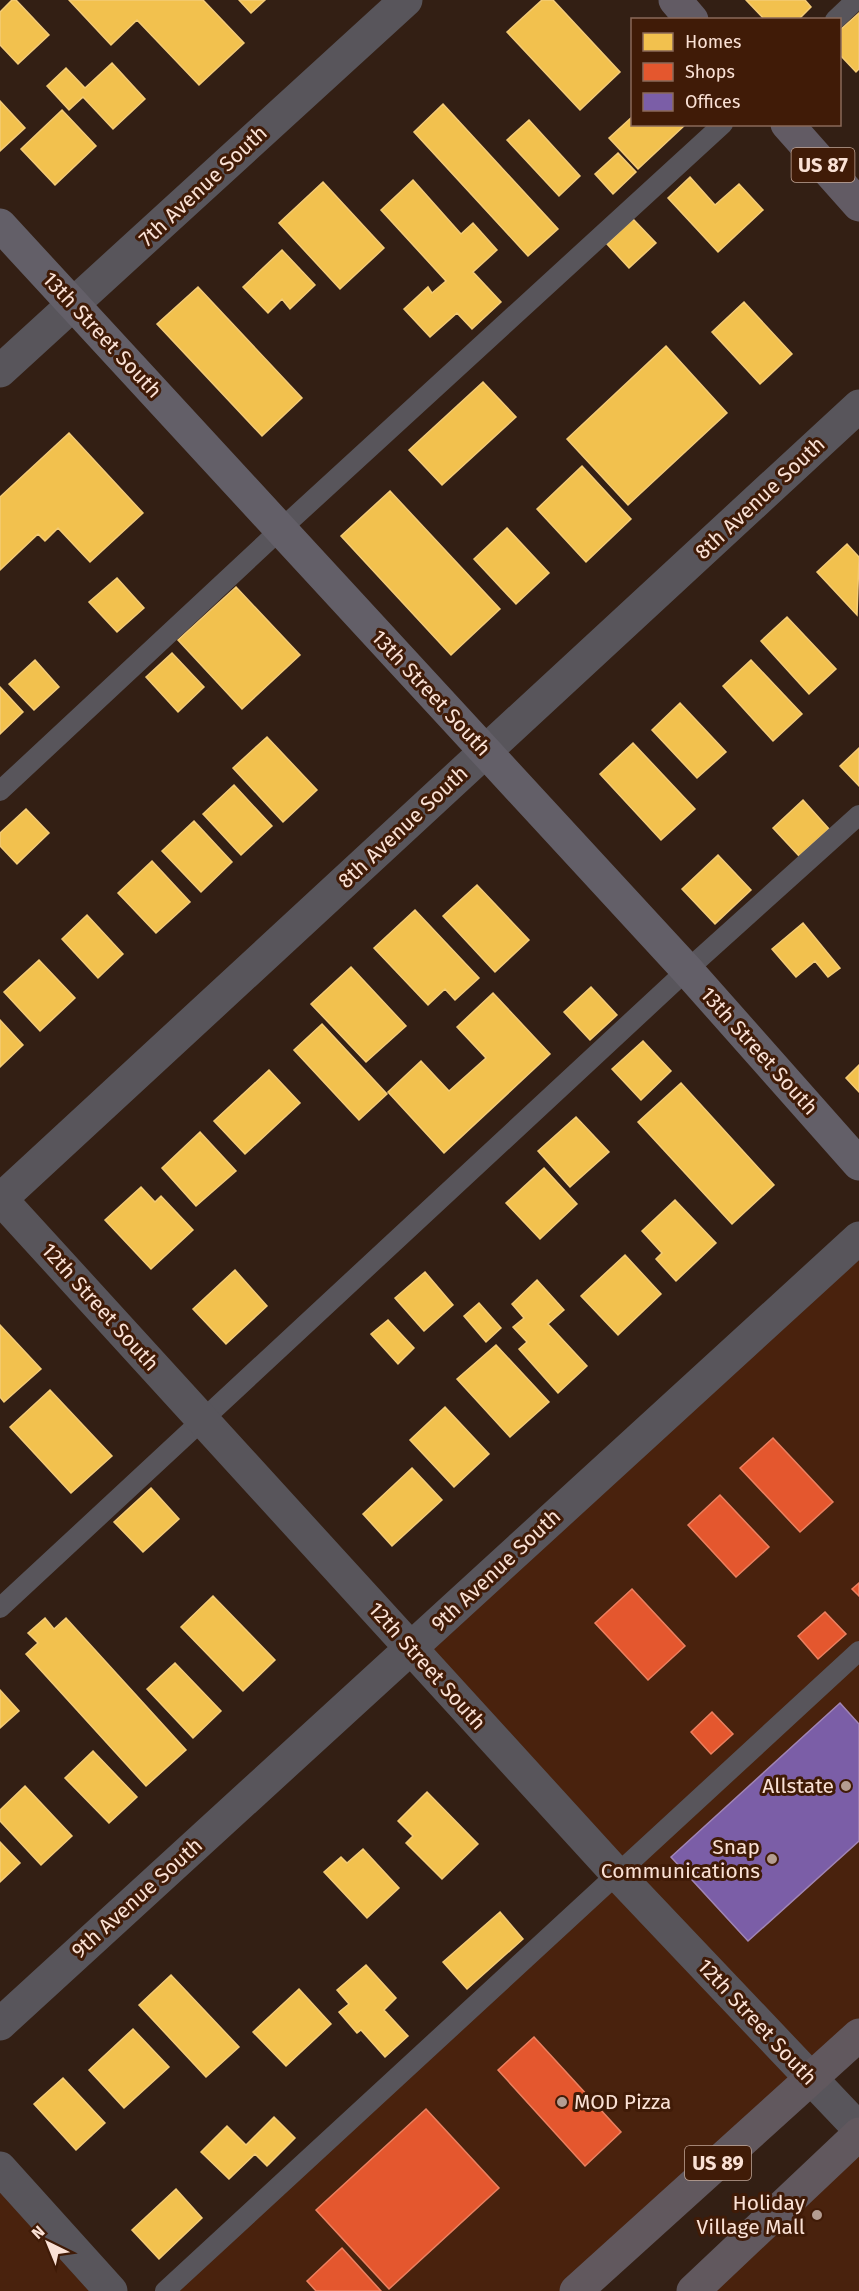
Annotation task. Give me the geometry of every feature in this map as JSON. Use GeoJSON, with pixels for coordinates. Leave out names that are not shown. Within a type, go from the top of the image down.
{"type":"FeatureCollection","features":[{"type":"Feature","properties":{"kind":"highway","name":"US 89"},"geometry":{"type":"LineString","coordinates":[[576,2291],[859,2035]]}},
{"type":"Feature","properties":{"kind":"highway"},"geometry":{"type":"LineString","coordinates":[[693,2291],[859,2132]]}},
{"type":"Feature","properties":{"kind":"main road"},"geometry":{"type":"LineString","coordinates":[[675,0],[690,18]]}},
{"type":"Feature","properties":{"kind":"main road","name":"US 87"},"geometry":{"type":"LineString","coordinates":[[789,126],[859,205]]}},
{"type":"Feature","properties":{"kind":"street","name":"7th Avenue South"},"geometry":{"type":"LineString","coordinates":[[0,371],[406,0]]}},
{"type":"Feature","properties":{"kind":"street","name":"13th Street South"},"geometry":{"type":"LineString","coordinates":[[0,225],[687,970],[859,1164]]}},
{"type":"Feature","properties":{"kind":"street","name":"8th Avenue South"},"geometry":{"type":"LineString","coordinates":[[0,1199],[859,406]]}},
{"type":"Feature","properties":{"kind":"street","name":"12th Street South"},"geometry":{"type":"LineString","coordinates":[[0,1199],[617,1874],[859,2132]]}},
{"type":"Feature","properties":{"kind":"street","name":"9th Avenue South"},"geometry":{"type":"LineString","coordinates":[[0,2024],[859,1238]]}},
{"type":"Feature","properties":{"kind":"street"},"geometry":{"type":"LineString","coordinates":[[0,2168],[111,2291]]}},
{"type":"Feature","properties":{"kind":"lane"},"geometry":{"type":"LineString","coordinates":[[838,18],[856,0]]}},
{"type":"Feature","properties":{"kind":"lane"},"geometry":{"type":"LineString","coordinates":[[0,791],[281,529],[721,126]]}},
{"type":"Feature","properties":{"kind":"lane"},"geometry":{"type":"LineString","coordinates":[[0,1608],[687,970],[859,815]]}},
{"type":"Feature","properties":{"kind":"lane"},"geometry":{"type":"LineString","coordinates":[[165,2291],[859,1650]]}},
{"type":"Feature","properties":{"kind":"shaded area"},"geometry":{"type":"Polygon","coordinates":[[[859,1238],[859,2035],[576,2291],[165,2291],[617,1874],[411,1648],[859,1238]]]}},
{"type":"Feature","properties":{"kind":"shaded area","name":"Holiday Village Mall"},"geometry":{"type":"Polygon","coordinates":[[[859,2138],[859,2291],[692,2291],[859,2138]]]}},
{"type":"Feature","properties":{"kind":"shaded area"},"geometry":{"type":"Polygon","coordinates":[[[0,2168],[111,2291],[0,2291],[0,2168]]]}},
{"type":"Feature","properties":{"kind":"building: Homes"},"geometry":{"type":"Polygon","coordinates":[[[12,0],[16,0],[49,35],[18,64],[0,45],[0,12],[12,0]]]}},
{"type":"Feature","properties":{"kind":"building: Homes"},"geometry":{"type":"Polygon","coordinates":[[[69,0],[203,0],[244,43],[199,85],[137,20],[111,45],[69,0]]]}},
{"type":"Feature","properties":{"kind":"building: Homes"},"geometry":{"type":"Polygon","coordinates":[[[239,0],[265,0],[251,13],[239,0]]]}},
{"type":"Feature","properties":{"kind":"building: Homes"},"geometry":{"type":"Polygon","coordinates":[[[542,0],[553,0],[620,72],[580,110],[507,32],[542,0]]]}},
{"type":"Feature","properties":{"kind":"building: Homes"},"geometry":{"type":"Polygon","coordinates":[[[746,0],[805,0],[811,7],[800,18],[763,18],[746,0]]]}},
{"type":"Feature","properties":{"kind":"building: Homes"},"geometry":{"type":"Polygon","coordinates":[[[859,13],[859,69],[856,72],[841,56],[841,29],[859,13]]]}},
{"type":"Feature","properties":{"kind":"building: Homes"},"geometry":{"type":"Polygon","coordinates":[[[112,63],[145,99],[113,129],[83,97],[69,110],[47,86],[66,68],[85,88],[112,63]]]}},
{"type":"Feature","properties":{"kind":"building: Homes"},"geometry":{"type":"Polygon","coordinates":[[[0,101],[25,128],[0,151],[0,101]]]}},
{"type":"Feature","properties":{"kind":"building: Homes"},"geometry":{"type":"Polygon","coordinates":[[[443,104],[558,229],[528,256],[414,132],[443,104]]]}},
{"type":"Feature","properties":{"kind":"building: Homes"},"geometry":{"type":"Polygon","coordinates":[[[62,110],[96,146],[55,185],[21,149],[62,110]]]}},
{"type":"Feature","properties":{"kind":"building: Homes"},"geometry":{"type":"Polygon","coordinates":[[[631,118],[631,126],[684,126],[638,169],[609,138],[631,118]]]}},
{"type":"Feature","properties":{"kind":"building: Homes"},"geometry":{"type":"Polygon","coordinates":[[[529,120],[580,176],[559,196],[507,140],[529,120]]]}},
{"type":"Feature","properties":{"kind":"building: Homes"},"geometry":{"type":"Polygon","coordinates":[[[618,153],[636,172],[613,194],[595,174],[618,153]]]}},
{"type":"Feature","properties":{"kind":"building: Homes"},"geometry":{"type":"Polygon","coordinates":[[[690,177],[715,205],[739,184],[763,210],[718,252],[668,198],[690,177]]]}},
{"type":"Feature","properties":{"kind":"building: Homes"},"geometry":{"type":"Polygon","coordinates":[[[413,180],[461,234],[473,223],[497,250],[473,272],[501,302],[472,329],[457,313],[430,337],[404,309],[428,287],[432,293],[446,281],[381,210],[413,180]]]}},
{"type":"Feature","properties":{"kind":"building: Homes"},"geometry":{"type":"Polygon","coordinates":[[[323,182],[384,248],[340,289],[279,223],[323,182]]]}},
{"type":"Feature","properties":{"kind":"building: Homes"},"geometry":{"type":"Polygon","coordinates":[[[633,219],[656,243],[629,268],[607,244],[633,219]]]}},
{"type":"Feature","properties":{"kind":"building: Homes"},"geometry":{"type":"Polygon","coordinates":[[[282,250],[315,285],[290,309],[282,299],[268,313],[243,287],[282,250]]]}},
{"type":"Feature","properties":{"kind":"building: Homes"},"geometry":{"type":"Polygon","coordinates":[[[198,287],[302,398],[262,436],[157,324],[198,287]]]}},
{"type":"Feature","properties":{"kind":"building: Homes"},"geometry":{"type":"Polygon","coordinates":[[[744,302],[792,354],[760,384],[712,332],[744,302]]]}},
{"type":"Feature","properties":{"kind":"building: Homes"},"geometry":{"type":"Polygon","coordinates":[[[666,346],[727,413],[628,505],[567,439],[666,346]]]}},
{"type":"Feature","properties":{"kind":"building: Homes"},"geometry":{"type":"Polygon","coordinates":[[[483,382],[516,417],[442,485],[409,450],[483,382]]]}},
{"type":"Feature","properties":{"kind":"building: Homes"},"geometry":{"type":"Polygon","coordinates":[[[69,433],[143,513],[90,562],[58,528],[45,541],[38,534],[0,570],[0,497],[69,433]]]}},
{"type":"Feature","properties":{"kind":"building: Homes"},"geometry":{"type":"Polygon","coordinates":[[[582,466],[631,519],[586,562],[537,509],[582,466]]]}},
{"type":"Feature","properties":{"kind":"building: Homes"},"geometry":{"type":"Polygon","coordinates":[[[390,491],[500,609],[451,655],[341,536],[390,491]]]}},
{"type":"Feature","properties":{"kind":"building: Homes"},"geometry":{"type":"Polygon","coordinates":[[[507,528],[549,573],[516,604],[474,559],[507,528]]]}},
{"type":"Feature","properties":{"kind":"building: Homes"},"geometry":{"type":"Polygon","coordinates":[[[847,544],[859,557],[857,615],[817,572],[847,544]]]}},
{"type":"Feature","properties":{"kind":"building: Homes"},"geometry":{"type":"Polygon","coordinates":[[[117,578],[144,608],[117,632],[89,602],[117,578]]]}},
{"type":"Feature","properties":{"kind":"building: Homes"},"geometry":{"type":"Polygon","coordinates":[[[236,587],[300,655],[242,709],[178,640],[236,587]]]}},
{"type":"Feature","properties":{"kind":"building: Homes"},"geometry":{"type":"Polygon","coordinates":[[[787,617],[836,669],[809,694],[761,641],[787,617]]]}},
{"type":"Feature","properties":{"kind":"building: Homes"},"geometry":{"type":"Polygon","coordinates":[[[172,653],[204,687],[178,712],[146,677],[172,653]]]}},
{"type":"Feature","properties":{"kind":"building: Homes"},"geometry":{"type":"Polygon","coordinates":[[[35,660],[59,687],[34,710],[9,684],[35,660]]]}},
{"type":"Feature","properties":{"kind":"building: Homes"},"geometry":{"type":"Polygon","coordinates":[[[751,660],[802,714],[773,741],[723,686],[751,660]]]}},
{"type":"Feature","properties":{"kind":"building: Homes"},"geometry":{"type":"Polygon","coordinates":[[[0,687],[23,712],[0,734],[0,687]]]}},
{"type":"Feature","properties":{"kind":"building: Homes"},"geometry":{"type":"Polygon","coordinates":[[[680,703],[726,752],[697,778],[652,730],[680,703]]]}},
{"type":"Feature","properties":{"kind":"building: Homes"},"geometry":{"type":"Polygon","coordinates":[[[267,737],[317,790],[283,822],[233,768],[267,737]]]}},
{"type":"Feature","properties":{"kind":"building: Homes"},"geometry":{"type":"Polygon","coordinates":[[[633,743],[695,809],[661,840],[600,774],[633,743]]]}},
{"type":"Feature","properties":{"kind":"building: Homes"},"geometry":{"type":"Polygon","coordinates":[[[859,748],[859,786],[840,766],[859,748]]]}},
{"type":"Feature","properties":{"kind":"building: Homes"},"geometry":{"type":"Polygon","coordinates":[[[234,785],[272,826],[241,855],[203,814],[234,785]]]}},
{"type":"Feature","properties":{"kind":"building: Homes"},"geometry":{"type":"Polygon","coordinates":[[[803,800],[829,829],[799,856],[773,828],[803,800]]]}},
{"type":"Feature","properties":{"kind":"building: Homes"},"geometry":{"type":"Polygon","coordinates":[[[26,809],[49,833],[17,864],[0,846],[0,833],[26,809]]]}},
{"type":"Feature","properties":{"kind":"building: Homes"},"geometry":{"type":"Polygon","coordinates":[[[194,821],[232,862],[201,892],[162,851],[194,821]]]}},
{"type":"Feature","properties":{"kind":"building: Homes"},"geometry":{"type":"Polygon","coordinates":[[[718,855],[751,890],[715,924],[682,889],[718,855]]]}},
{"type":"Feature","properties":{"kind":"building: Homes"},"geometry":{"type":"Polygon","coordinates":[[[152,861],[190,902],[156,933],[118,893],[152,861]]]}},
{"type":"Feature","properties":{"kind":"building: Homes"},"geometry":{"type":"Polygon","coordinates":[[[477,885],[529,940],[495,972],[443,916],[477,885]]]}},
{"type":"Feature","properties":{"kind":"building: Homes"},"geometry":{"type":"Polygon","coordinates":[[[415,910],[479,978],[455,1000],[445,989],[428,1005],[374,948],[415,910]]]}},
{"type":"Feature","properties":{"kind":"building: Homes"},"geometry":{"type":"Polygon","coordinates":[[[87,915],[123,954],[98,978],[62,939],[87,915]]]}},
{"type":"Feature","properties":{"kind":"building: Homes"},"geometry":{"type":"Polygon","coordinates":[[[803,923],[840,968],[828,977],[815,961],[796,977],[772,949],[803,923]]]}},
{"type":"Feature","properties":{"kind":"building: Homes"},"geometry":{"type":"Polygon","coordinates":[[[39,960],[75,998],[40,1031],[4,992],[39,960]]]}},
{"type":"Feature","properties":{"kind":"building: Homes"},"geometry":{"type":"Polygon","coordinates":[[[351,967],[406,1026],[366,1062],[311,1004],[351,967]]]}},
{"type":"Feature","properties":{"kind":"building: Homes"},"geometry":{"type":"Polygon","coordinates":[[[591,987],[617,1015],[590,1040],[564,1012],[591,987]]]}},
{"type":"Feature","properties":{"kind":"building: Homes"},"geometry":{"type":"Polygon","coordinates":[[[493,993],[550,1054],[444,1153],[388,1092],[421,1061],[449,1091],[486,1058],[457,1027],[493,993]]]}},
{"type":"Feature","properties":{"kind":"building: Homes"},"geometry":{"type":"Polygon","coordinates":[[[0,1020],[23,1045],[0,1067],[0,1020]]]}},
{"type":"Feature","properties":{"kind":"building: Homes"},"geometry":{"type":"Polygon","coordinates":[[[322,1024],[387,1094],[359,1120],[294,1050],[322,1024]]]}},
{"type":"Feature","properties":{"kind":"building: Homes"},"geometry":{"type":"Polygon","coordinates":[[[643,1041],[671,1071],[641,1100],[612,1069],[643,1041]]]}},
{"type":"Feature","properties":{"kind":"building: Homes"},"geometry":{"type":"Polygon","coordinates":[[[859,1065],[859,1092],[846,1078],[859,1065]]]}},
{"type":"Feature","properties":{"kind":"building: Homes"},"geometry":{"type":"Polygon","coordinates":[[[269,1070],[300,1103],[245,1154],[214,1121],[269,1070]]]}},
{"type":"Feature","properties":{"kind":"building: Homes"},"geometry":{"type":"Polygon","coordinates":[[[681,1083],[774,1185],[732,1224],[638,1122],[681,1083]]]}},
{"type":"Feature","properties":{"kind":"building: Homes"},"geometry":{"type":"Polygon","coordinates":[[[576,1117],[609,1152],[570,1187],[538,1151],[576,1117]]]}},
{"type":"Feature","properties":{"kind":"building: Homes"},"geometry":{"type":"Polygon","coordinates":[[[200,1132],[236,1171],[196,1206],[162,1168],[200,1132]]]}},
{"type":"Feature","properties":{"kind":"building: Homes"},"geometry":{"type":"Polygon","coordinates":[[[544,1168],[577,1204],[540,1239],[506,1203],[544,1168]]]}},
{"type":"Feature","properties":{"kind":"building: Homes"},"geometry":{"type":"Polygon","coordinates":[[[141,1187],[155,1202],[161,1196],[193,1230],[151,1269],[105,1220],[141,1187]]]}},
{"type":"Feature","properties":{"kind":"building: Homes"},"geometry":{"type":"Polygon","coordinates":[[[675,1200],[716,1243],[676,1281],[656,1259],[662,1253],[642,1231],[675,1200]]]}},
{"type":"Feature","properties":{"kind":"building: Homes"},"geometry":{"type":"Polygon","coordinates":[[[625,1255],[661,1294],[618,1335],[581,1296],[625,1255]]]}},
{"type":"Feature","properties":{"kind":"building: Homes"},"geometry":{"type":"Polygon","coordinates":[[[235,1270],[267,1306],[226,1344],[193,1309],[235,1270]]]}},
{"type":"Feature","properties":{"kind":"building: Homes"},"geometry":{"type":"Polygon","coordinates":[[[425,1272],[453,1305],[424,1331],[395,1298],[425,1272]]]}},
{"type":"Feature","properties":{"kind":"building: Homes"},"geometry":{"type":"Polygon","coordinates":[[[537,1280],[564,1310],[548,1324],[587,1366],[558,1393],[519,1349],[527,1342],[513,1327],[524,1318],[512,1304],[537,1280]]]}},
{"type":"Feature","properties":{"kind":"building: Homes"},"geometry":{"type":"Polygon","coordinates":[[[479,1303],[501,1328],[486,1342],[464,1316],[479,1303]]]}},
{"type":"Feature","properties":{"kind":"building: Homes"},"geometry":{"type":"Polygon","coordinates":[[[388,1320],[414,1348],[398,1364],[371,1334],[388,1320]]]}},
{"type":"Feature","properties":{"kind":"building: Homes"},"geometry":{"type":"Polygon","coordinates":[[[0,1325],[41,1369],[4,1402],[0,1397],[0,1325]]]}},
{"type":"Feature","properties":{"kind":"building: Homes"},"geometry":{"type":"Polygon","coordinates":[[[496,1345],[549,1402],[510,1437],[457,1379],[496,1345]]]}},
{"type":"Feature","properties":{"kind":"building: Homes"},"geometry":{"type":"Polygon","coordinates":[[[50,1390],[112,1456],[71,1493],[10,1427],[50,1390]]]}},
{"type":"Feature","properties":{"kind":"building: Homes"},"geometry":{"type":"Polygon","coordinates":[[[445,1407],[489,1454],[454,1487],[410,1440],[445,1407]]]}},
{"type":"Feature","properties":{"kind":"building: Homes"},"geometry":{"type":"Polygon","coordinates":[[[412,1468],[442,1500],[392,1546],[363,1514],[412,1468]]]}},
{"type":"Feature","properties":{"kind":"building: Homes"},"geometry":{"type":"Polygon","coordinates":[[[151,1488],[179,1519],[143,1552],[114,1522],[151,1488]]]}},
{"type":"Feature","properties":{"kind":"building: Homes"},"geometry":{"type":"Polygon","coordinates":[[[213,1596],[275,1660],[243,1691],[181,1627],[213,1596]]]}},
{"type":"Feature","properties":{"kind":"building: Homes"},"geometry":{"type":"Polygon","coordinates":[[[45,1618],[54,1629],[66,1618],[186,1750],[146,1786],[26,1654],[38,1643],[28,1633],[45,1618]]]}},
{"type":"Feature","properties":{"kind":"building: Homes"},"geometry":{"type":"Polygon","coordinates":[[[175,1663],[221,1711],[193,1738],[147,1689],[175,1663]]]}},
{"type":"Feature","properties":{"kind":"building: Homes"},"geometry":{"type":"Polygon","coordinates":[[[0,1690],[19,1711],[0,1728],[0,1690]]]}},
{"type":"Feature","properties":{"kind":"building: Homes"},"geometry":{"type":"Polygon","coordinates":[[[93,1751],[137,1797],[109,1823],[65,1778],[93,1751]]]}},
{"type":"Feature","properties":{"kind":"building: Homes"},"geometry":{"type":"Polygon","coordinates":[[[25,1786],[72,1836],[41,1865],[0,1821],[0,1810],[25,1786]]]}},
{"type":"Feature","properties":{"kind":"building: Homes"},"geometry":{"type":"Polygon","coordinates":[[[427,1792],[478,1844],[442,1879],[406,1843],[413,1836],[398,1821],[427,1792]]]}},
{"type":"Feature","properties":{"kind":"building: Homes"},"geometry":{"type":"Polygon","coordinates":[[[0,1842],[20,1863],[0,1882],[0,1842]]]}},
{"type":"Feature","properties":{"kind":"building: Homes"},"geometry":{"type":"Polygon","coordinates":[[[363,1849],[399,1888],[367,1918],[324,1872],[341,1857],[347,1863],[363,1849]]]}},
{"type":"Feature","properties":{"kind":"building: Homes"},"geometry":{"type":"Polygon","coordinates":[[[500,1912],[523,1939],[467,1989],[443,1962],[500,1912]]]}},
{"type":"Feature","properties":{"kind":"building: Homes"},"geometry":{"type":"Polygon","coordinates":[[[366,1965],[396,1998],[384,2010],[408,2036],[385,2057],[361,2030],[357,2033],[339,2012],[349,2004],[337,1990],[366,1965]]]}},
{"type":"Feature","properties":{"kind":"building: Homes"},"geometry":{"type":"Polygon","coordinates":[[[171,1975],[239,2047],[206,2077],[139,2005],[171,1975]]]}},
{"type":"Feature","properties":{"kind":"building: Homes"},"geometry":{"type":"Polygon","coordinates":[[[299,1989],[331,2024],[286,2066],[253,2032],[299,1989]]]}},
{"type":"Feature","properties":{"kind":"building: Homes"},"geometry":{"type":"Polygon","coordinates":[[[133,2029],[169,2067],[124,2108],[89,2070],[133,2029]]]}},
{"type":"Feature","properties":{"kind":"building: Homes"},"geometry":{"type":"Polygon","coordinates":[[[63,2078],[105,2123],[76,2150],[34,2104],[63,2078]]]}},
{"type":"Feature","properties":{"kind":"building: Homes"},"geometry":{"type":"Polygon","coordinates":[[[274,2117],[295,2138],[267,2166],[255,2154],[229,2179],[201,2152],[227,2126],[246,2145],[274,2117]]]}},
{"type":"Feature","properties":{"kind":"building: Homes"},"geometry":{"type":"Polygon","coordinates":[[[176,2189],[202,2218],[159,2259],[132,2230],[176,2189]]]}},
{"type":"Feature","properties":{"kind":"building: Shops"},"geometry":{"type":"Polygon","coordinates":[[[773,1438],[833,1502],[800,1532],[740,1468],[773,1438]]]}},
{"type":"Feature","properties":{"kind":"building: Shops"},"geometry":{"type":"Polygon","coordinates":[[[720,1495],[769,1547],[736,1577],[688,1525],[720,1495]]]}},
{"type":"Feature","properties":{"kind":"building: Shops"},"geometry":{"type":"Polygon","coordinates":[[[859,1583],[859,1596],[852,1589],[859,1583]]]}},
{"type":"Feature","properties":{"kind":"building: Shops"},"geometry":{"type":"Polygon","coordinates":[[[632,1589],[685,1646],[648,1680],[595,1623],[632,1589]]]}},
{"type":"Feature","properties":{"kind":"building: Shops"},"geometry":{"type":"Polygon","coordinates":[[[825,1612],[846,1634],[818,1659],[798,1636],[825,1612]]]}},
{"type":"Feature","properties":{"kind":"building: Shops"},"geometry":{"type":"Polygon","coordinates":[[[712,1712],[733,1734],[711,1754],[691,1732],[712,1712]]]}},
{"type":"Feature","properties":{"kind":"building: Shops"},"geometry":{"type":"Polygon","coordinates":[[[534,2037],[621,2132],[585,2166],[498,2070],[534,2037]]]}},
{"type":"Feature","properties":{"kind":"building: Shops"},"geometry":{"type":"Polygon","coordinates":[[[426,2109],[499,2188],[389,2289],[316,2210],[426,2109]]]}},
{"type":"Feature","properties":{"kind":"building: Shops"},"geometry":{"type":"Polygon","coordinates":[[[342,2248],[381,2291],[316,2291],[307,2281],[342,2248]]]}},
{"type":"Feature","properties":{"kind":"building: Offices"},"geometry":{"type":"Polygon","coordinates":[[[840,1703],[859,1724],[859,1841],[748,1941],[671,1857],[840,1703]]]}},
{"type":"Feature","properties":{"kind":"place","name":"Allstate"},"geometry":{"type":"Point","coordinates":[846,1786]}},
{"type":"Feature","properties":{"kind":"place","name":"Snap Communications"},"geometry":{"type":"Point","coordinates":[772,1859]}},
{"type":"Feature","properties":{"kind":"place","name":"MOD Pizza"},"geometry":{"type":"Point","coordinates":[562,2102]}},
{"type":"Feature","properties":{"kind":"place","name":"Holiday Village Mall"},"geometry":{"type":"Point","coordinates":[817,2215]}}]}
